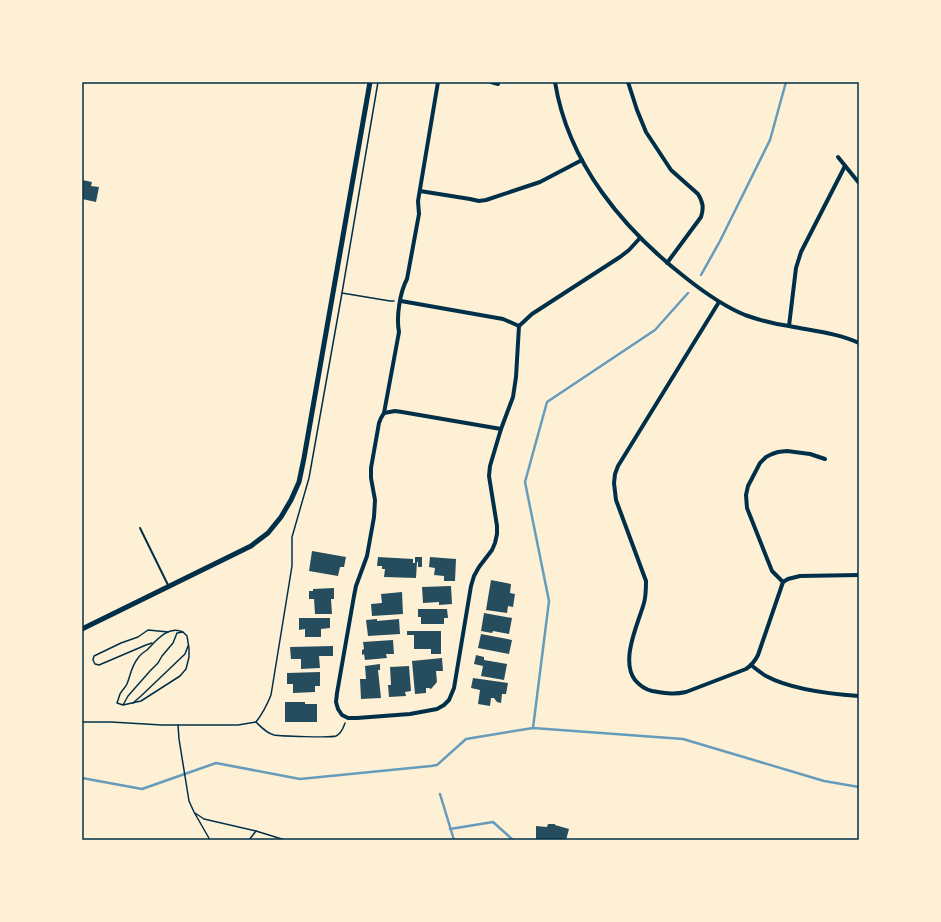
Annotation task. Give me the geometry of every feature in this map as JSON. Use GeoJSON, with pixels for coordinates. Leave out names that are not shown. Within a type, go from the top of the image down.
{"type":"FeatureCollection","features":[{"type":"Feature","properties":{"kind":"street"},"geometry":{"type":"LineString","coordinates":[[82,629],[251,546],[268,533],[281,517],[291,500],[299,482],[304,458],[370,82]]}},
{"type":"Feature","properties":{"kind":"street"},"geometry":{"type":"LineString","coordinates":[[438,82],[418,201],[419,214],[407,278],[403,286],[397,323],[399,332],[384,413],[379,423],[372,468],[371,478],[375,500],[374,517],[367,556],[356,586],[337,693],[336,702],[342,715],[348,718],[357,718],[410,714],[437,709],[449,700],[454,688],[471,586],[474,576],[496,543],[497,526],[489,476],[490,466],[501,429],[513,397],[516,377],[519,326],[532,314],[620,257],[640,238]]}},
{"type":"Feature","properties":{"kind":"street"},"geometry":{"type":"LineString","coordinates":[[491,82],[498,84]]}},
{"type":"Feature","properties":{"kind":"street"},"geometry":{"type":"LineString","coordinates":[[555,82],[565,122],[574,144],[595,183],[640,238],[667,263],[706,294],[731,309],[771,323],[841,336],[859,343]]}},
{"type":"Feature","properties":{"kind":"street"},"geometry":{"type":"LineString","coordinates":[[628,82],[646,132],[671,170],[698,194],[703,205],[701,217],[667,263]]}},
{"type":"Feature","properties":{"kind":"street"},"geometry":{"type":"LineString","coordinates":[[838,157],[859,183]]}},
{"type":"Feature","properties":{"kind":"street"},"geometry":{"type":"LineString","coordinates":[[420,191],[479,201],[486,200],[540,182],[582,160]]}},
{"type":"Feature","properties":{"kind":"street"},"geometry":{"type":"LineString","coordinates":[[789,326],[798,260],[845,166]]}},
{"type":"Feature","properties":{"kind":"street"},"geometry":{"type":"LineString","coordinates":[[401,301],[503,319],[519,326]]}},
{"type":"Feature","properties":{"kind":"street"},"geometry":{"type":"LineString","coordinates":[[719,302],[618,466],[615,474],[614,483],[616,500],[646,581],[645,602],[630,649],[628,664],[633,678],[643,688],[676,694],[686,692],[746,669],[758,655],[782,582],[800,576],[859,575]]}},
{"type":"Feature","properties":{"kind":"street"},"geometry":{"type":"LineString","coordinates":[[384,413],[395,411],[501,429]]}},
{"type":"Feature","properties":{"kind":"street"},"geometry":{"type":"LineString","coordinates":[[782,582],[772,571],[747,508],[746,495],[748,486],[760,463],[772,454],[786,451],[810,454],[825,459]]}},
{"type":"Feature","properties":{"kind":"street"},"geometry":{"type":"LineString","coordinates":[[751,665],[767,677],[786,684],[813,691],[859,696]]}},
{"type":"Feature","properties":{"kind":"lane"},"geometry":{"type":"LineString","coordinates":[[140,528],[168,586]]}},
{"type":"Feature","properties":{"kind":"path"},"geometry":{"type":"LineString","coordinates":[[342,293],[390,301],[401,301]]}},
{"type":"Feature","properties":{"kind":"path"},"geometry":{"type":"LineString","coordinates":[[154,643],[100,665],[95,664],[93,660],[94,656],[121,643],[138,637],[148,630],[168,632],[180,630],[187,636],[189,657],[186,669],[180,676],[141,701],[123,705],[117,703],[138,657],[168,632]]}},
{"type":"Feature","properties":{"kind":"path"},"geometry":{"type":"LineString","coordinates":[[123,705],[128,696],[158,663],[173,643],[177,633],[183,632]]}},
{"type":"Feature","properties":{"kind":"path"},"geometry":{"type":"LineString","coordinates":[[131,704],[185,654],[188,645]]}},
{"type":"Feature","properties":{"kind":"path"},"geometry":{"type":"LineString","coordinates":[[82,722],[162,725],[238,725],[256,722],[262,728],[274,735],[331,737],[340,733],[348,718]]}},
{"type":"Feature","properties":{"kind":"path"},"geometry":{"type":"LineString","coordinates":[[178,725],[188,796],[194,812],[210,840]]}},
{"type":"Feature","properties":{"kind":"path"},"geometry":{"type":"LineString","coordinates":[[194,812],[204,819],[256,831],[285,840]]}},
{"type":"Feature","properties":{"kind":"path"},"geometry":{"type":"LineString","coordinates":[[250,840],[256,831]]}},
{"type":"Feature","properties":{"kind":"building"},"geometry":{"type":"Polygon","coordinates":[[[82,180],[92,182],[91,186],[99,187],[96,202],[82,199],[82,180]]]}},
{"type":"Feature","properties":{"kind":"building"},"geometry":{"type":"Polygon","coordinates":[[[312,551],[346,557],[344,567],[340,567],[338,576],[309,571],[312,551]]]}},
{"type":"Feature","properties":{"kind":"building"},"geometry":{"type":"Polygon","coordinates":[[[378,557],[413,559],[413,563],[415,563],[415,557],[422,557],[422,567],[418,567],[417,562],[416,578],[384,577],[385,569],[382,569],[382,566],[377,566],[378,557]]]}},
{"type":"Feature","properties":{"kind":"building"},"geometry":{"type":"Polygon","coordinates":[[[430,557],[456,559],[455,581],[444,581],[444,576],[434,575],[435,568],[429,567],[430,557]]]}},
{"type":"Feature","properties":{"kind":"building"},"geometry":{"type":"Polygon","coordinates":[[[491,580],[511,584],[510,593],[515,594],[513,607],[508,606],[507,613],[486,610],[491,580]]]}},
{"type":"Feature","properties":{"kind":"building"},"geometry":{"type":"Polygon","coordinates":[[[451,586],[452,604],[439,605],[439,602],[423,603],[422,587],[451,586]]]}},
{"type":"Feature","properties":{"kind":"building"},"geometry":{"type":"Polygon","coordinates":[[[334,588],[334,599],[331,599],[332,614],[315,614],[314,599],[309,599],[309,591],[313,591],[313,589],[334,588]]]}},
{"type":"Feature","properties":{"kind":"building"},"geometry":{"type":"Polygon","coordinates":[[[402,592],[403,614],[372,616],[371,604],[382,603],[381,594],[402,592]]]}},
{"type":"Feature","properties":{"kind":"building"},"geometry":{"type":"Polygon","coordinates":[[[418,609],[447,609],[448,618],[444,618],[444,624],[421,624],[421,617],[418,617],[418,609]]]}},
{"type":"Feature","properties":{"kind":"building"},"geometry":{"type":"Polygon","coordinates":[[[484,613],[512,618],[509,634],[493,631],[492,633],[481,631],[484,613]]]}},
{"type":"Feature","properties":{"kind":"building"},"geometry":{"type":"Polygon","coordinates":[[[299,618],[330,618],[330,628],[321,629],[321,637],[305,637],[305,629],[299,630],[299,618]]]}},
{"type":"Feature","properties":{"kind":"building"},"geometry":{"type":"Polygon","coordinates":[[[377,619],[377,621],[399,619],[400,634],[368,636],[366,620],[377,619]]]}},
{"type":"Feature","properties":{"kind":"building"},"geometry":{"type":"Polygon","coordinates":[[[407,631],[441,631],[441,654],[431,654],[431,649],[414,649],[414,635],[407,635],[407,631]]]}},
{"type":"Feature","properties":{"kind":"building"},"geometry":{"type":"Polygon","coordinates":[[[481,634],[512,640],[509,654],[478,648],[481,634]]]}},
{"type":"Feature","properties":{"kind":"building"},"geometry":{"type":"Polygon","coordinates":[[[393,640],[394,654],[386,654],[387,658],[365,660],[364,654],[362,655],[362,650],[364,649],[363,642],[393,640]]]}},
{"type":"Feature","properties":{"kind":"building"},"geometry":{"type":"Polygon","coordinates":[[[333,646],[333,656],[319,656],[320,668],[301,669],[301,659],[291,659],[290,647],[333,646]]]}},
{"type":"Feature","properties":{"kind":"building"},"geometry":{"type":"Polygon","coordinates":[[[476,655],[484,657],[484,660],[507,664],[504,680],[481,676],[483,666],[474,664],[476,655]]]}},
{"type":"Feature","properties":{"kind":"building"},"geometry":{"type":"Polygon","coordinates":[[[442,658],[443,671],[436,671],[437,682],[431,689],[426,688],[426,693],[415,694],[412,661],[442,658]]]}},
{"type":"Feature","properties":{"kind":"building"},"geometry":{"type":"Polygon","coordinates":[[[380,664],[380,670],[378,670],[381,698],[361,699],[360,679],[366,679],[365,666],[380,664]]]}},
{"type":"Feature","properties":{"kind":"building"},"geometry":{"type":"Polygon","coordinates":[[[409,666],[411,691],[405,692],[406,696],[389,697],[388,685],[391,685],[390,667],[409,666]]]}},
{"type":"Feature","properties":{"kind":"building"},"geometry":{"type":"Polygon","coordinates":[[[320,672],[320,686],[315,686],[315,692],[293,693],[293,684],[287,684],[287,673],[320,672]]]}},
{"type":"Feature","properties":{"kind":"building"},"geometry":{"type":"Polygon","coordinates":[[[473,678],[508,683],[506,694],[502,694],[501,703],[497,702],[494,698],[491,698],[490,706],[478,704],[480,690],[471,688],[473,678]]]}},
{"type":"Feature","properties":{"kind":"building"},"geometry":{"type":"Polygon","coordinates":[[[285,702],[305,702],[305,704],[317,704],[317,722],[285,722],[285,702]]]}},
{"type":"Feature","properties":{"kind":"building"},"geometry":{"type":"Polygon","coordinates":[[[548,824],[555,824],[569,829],[566,840],[536,840],[536,826],[547,827],[548,824]]]}},
{"type":"Feature","properties":{"kind":"waterway"},"geometry":{"type":"LineString","coordinates":[[701,275],[720,241],[770,140],[786,82]]}},
{"type":"Feature","properties":{"kind":"waterway"},"geometry":{"type":"LineString","coordinates":[[533,728],[549,601],[525,482],[547,402],[655,330],[688,293]]}},
{"type":"Feature","properties":{"kind":"waterway"},"geometry":{"type":"LineString","coordinates":[[82,778],[142,789],[216,763],[300,779],[431,766],[437,765],[466,739],[533,728],[683,739],[824,781],[859,787]]}},
{"type":"Feature","properties":{"kind":"waterway"},"geometry":{"type":"LineString","coordinates":[[440,794],[454,840]]}},
{"type":"Feature","properties":{"kind":"waterway"},"geometry":{"type":"LineString","coordinates":[[450,829],[493,822],[513,840]]}}]}
